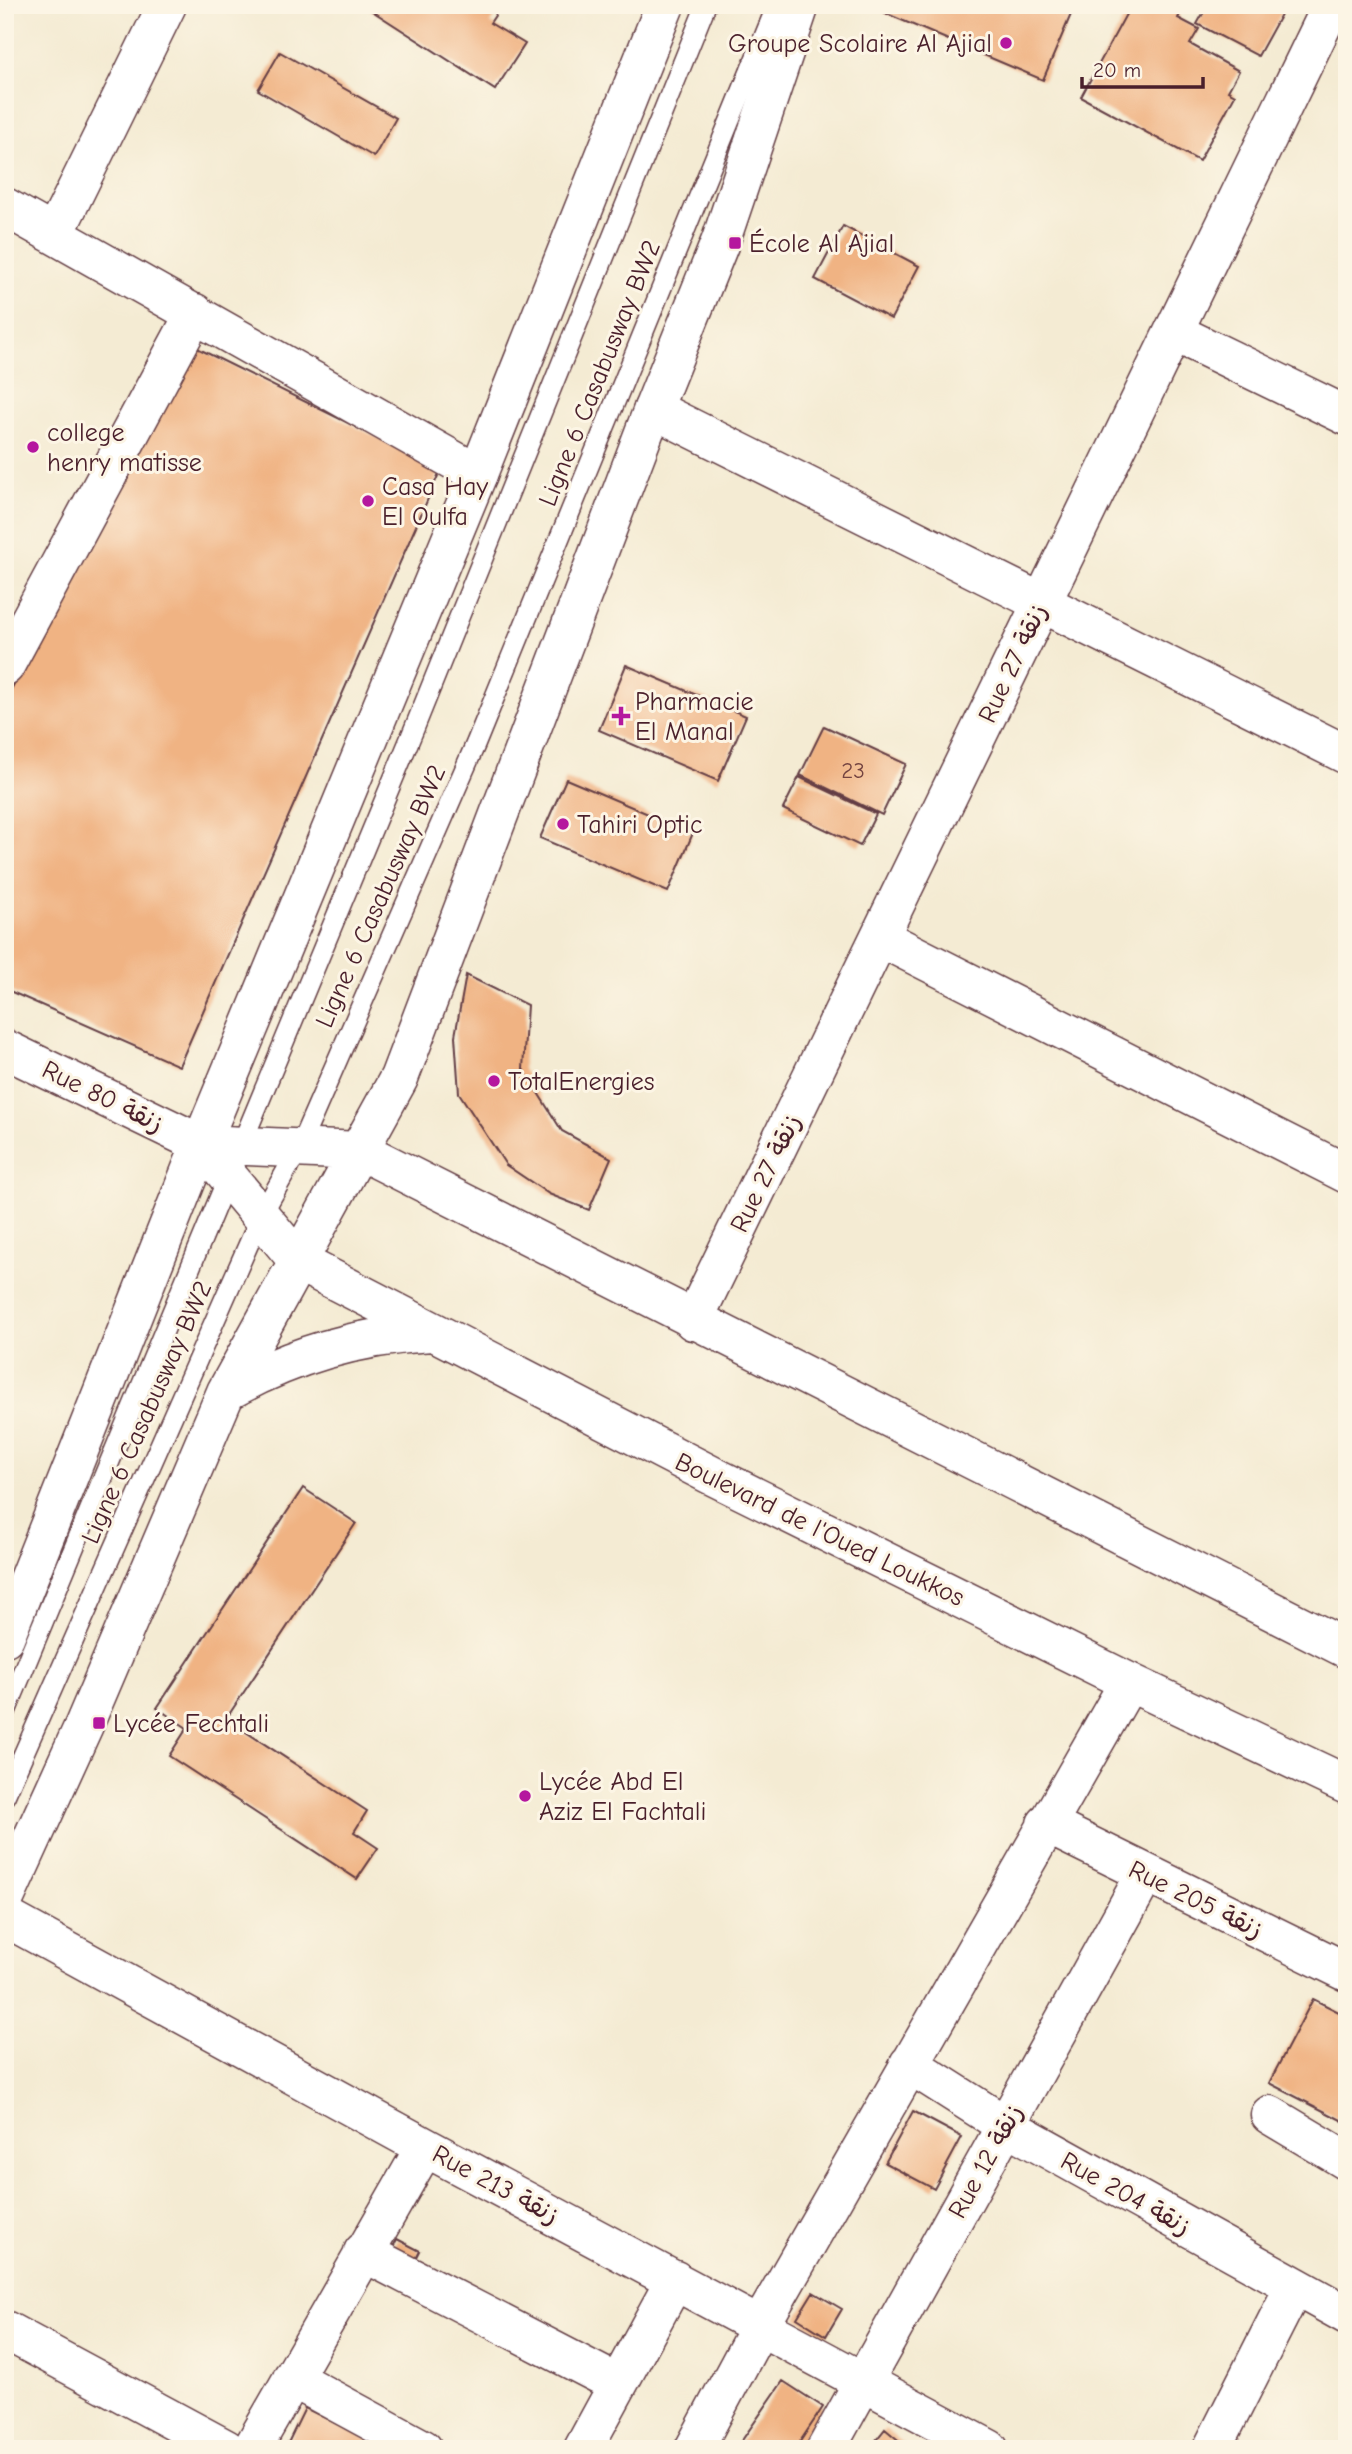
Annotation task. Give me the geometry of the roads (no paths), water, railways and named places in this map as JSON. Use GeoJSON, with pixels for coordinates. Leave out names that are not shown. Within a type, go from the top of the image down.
{"type":"FeatureCollection","features":[{"type":"Feature","properties":{"kind":"street"},"geometry":{"type":"LineString","coordinates":[[55,233],[167,5]]}},
{"type":"Feature","properties":{"kind":"street"},"geometry":{"type":"LineString","coordinates":[[5,1898],[84,1725],[226,1392],[399,1078],[653,409],[721,240],[800,5]]}},
{"type":"Feature","properties":{"kind":"street","name":"Rue 27 زنقة"},"geometry":{"type":"LineString","coordinates":[[693,1321],[1332,5]]}},
{"type":"Feature","properties":{"kind":"street"},"geometry":{"type":"LineString","coordinates":[[5,1637],[201,1144],[478,474],[662,9]]}},
{"type":"Feature","properties":{"kind":"street"},"geometry":{"type":"LineString","coordinates":[[5,207],[478,474]]}},
{"type":"Feature","properties":{"kind":"street"},"geometry":{"type":"LineString","coordinates":[[5,666],[195,313]]}},
{"type":"Feature","properties":{"kind":"street"},"geometry":{"type":"LineString","coordinates":[[1175,333],[1347,416]]}},
{"type":"Feature","properties":{"kind":"street"},"geometry":{"type":"LineString","coordinates":[[653,409],[1347,755]]}},
{"type":"Feature","properties":{"kind":"street"},"geometry":{"type":"LineString","coordinates":[[881,938],[1347,1174]]}},
{"type":"Feature","properties":{"kind":"street","name":"Rue 80 زنقة"},"geometry":{"type":"LineString","coordinates":[[5,1049],[201,1144]]}},
{"type":"Feature","properties":{"kind":"street"},"geometry":{"type":"LineString","coordinates":[[201,1144],[235,1162],[261,1216],[299,1262]]}},
{"type":"Feature","properties":{"kind":"street"},"geometry":{"type":"LineString","coordinates":[[235,1162],[298,1150],[361,1151],[1347,1649]]}},
{"type":"Feature","properties":{"kind":"street","name":"Boulevard de l'Oued Loukkos"},"geometry":{"type":"LineString","coordinates":[[299,1262],[432,1332],[1129,1682],[1347,1785]]}},
{"type":"Feature","properties":{"kind":"street"},"geometry":{"type":"LineString","coordinates":[[226,1392],[265,1371],[317,1350],[393,1334],[432,1332]]}},
{"type":"Feature","properties":{"kind":"street"},"geometry":{"type":"LineString","coordinates":[[694,2449],[760,2326],[1129,1682]]}},
{"type":"Feature","properties":{"kind":"street","name":"Rue 205 زنقة"},"geometry":{"type":"LineString","coordinates":[[1046,1825],[1347,1972]]}},
{"type":"Feature","properties":{"kind":"street","name":"Rue 12 زنقة"},"geometry":{"type":"LineString","coordinates":[[826,2449],[1145,1875]]}},
{"type":"Feature","properties":{"kind":"street","name":"Rue 213 زنقة"},"geometry":{"type":"LineString","coordinates":[[5,1917],[425,2147],[989,2449]]}},
{"type":"Feature","properties":{"kind":"street","name":"Rue 204 زنقة"},"geometry":{"type":"LineString","coordinates":[[909,2064],[1005,2125],[1347,2315]]}},
{"type":"Feature","properties":{"kind":"street"},"geometry":{"type":"LineString","coordinates":[[1270,2115],[1347,2161]]}},
{"type":"Feature","properties":{"kind":"street"},"geometry":{"type":"LineString","coordinates":[[251,2449],[425,2147]]}},
{"type":"Feature","properties":{"kind":"street"},"geometry":{"type":"LineString","coordinates":[[363,2252],[618,2384]]}},
{"type":"Feature","properties":{"kind":"street"},"geometry":{"type":"LineString","coordinates":[[583,2449],[676,2280]]}},
{"type":"Feature","properties":{"kind":"street"},"geometry":{"type":"LineString","coordinates":[[1212,2449],[1294,2287]]}},
{"type":"Feature","properties":{"kind":"street"},"geometry":{"type":"LineString","coordinates":[[5,2330],[205,2444]]}},
{"type":"Feature","properties":{"kind":"street"},"geometry":{"type":"LineString","coordinates":[[292,2378],[423,2449]]}},
{"type":"Feature","properties":{"kind":"lane","name":"Ligne 6 Casabusway BW2"},"geometry":{"type":"LineString","coordinates":[[5,1714],[415,729],[706,5]]}},
{"type":"Feature","properties":{"kind":"lane","name":"Ligne 6 Casabusway BW2"},"geometry":{"type":"LineString","coordinates":[[5,1796],[261,1216],[298,1150],[476,743],[777,5]]}},
{"type":"Feature","properties":{"kind":"place","name":"Groupe Scolaire Al Ajial"},"geometry":{"type":"Point","coordinates":[1006,43]}},
{"type":"Feature","properties":{"kind":"place","name":"École Al Ajial"},"geometry":{"type":"Point","coordinates":[735,243]}},
{"type":"Feature","properties":{"kind":"place","name":"college henry matisse"},"geometry":{"type":"Point","coordinates":[33,447]}},
{"type":"Feature","properties":{"kind":"place","name":"Casa Hay El Oulfa"},"geometry":{"type":"Point","coordinates":[368,501]}},
{"type":"Feature","properties":{"kind":"place","name":"Pharmacie El Manal"},"geometry":{"type":"Point","coordinates":[621,716]}},
{"type":"Feature","properties":{"kind":"place","name":"Tahiri Optic"},"geometry":{"type":"Point","coordinates":[563,824]}},
{"type":"Feature","properties":{"kind":"place","name":"TotalEnergies"},"geometry":{"type":"Point","coordinates":[494,1081]}},
{"type":"Feature","properties":{"kind":"place","name":"Lycée Fechtali"},"geometry":{"type":"Point","coordinates":[99,1723]}},
{"type":"Feature","properties":{"kind":"place","name":"Lycée Abd El Aziz El Fachtali"},"geometry":{"type":"Point","coordinates":[525,1796]}}]}
